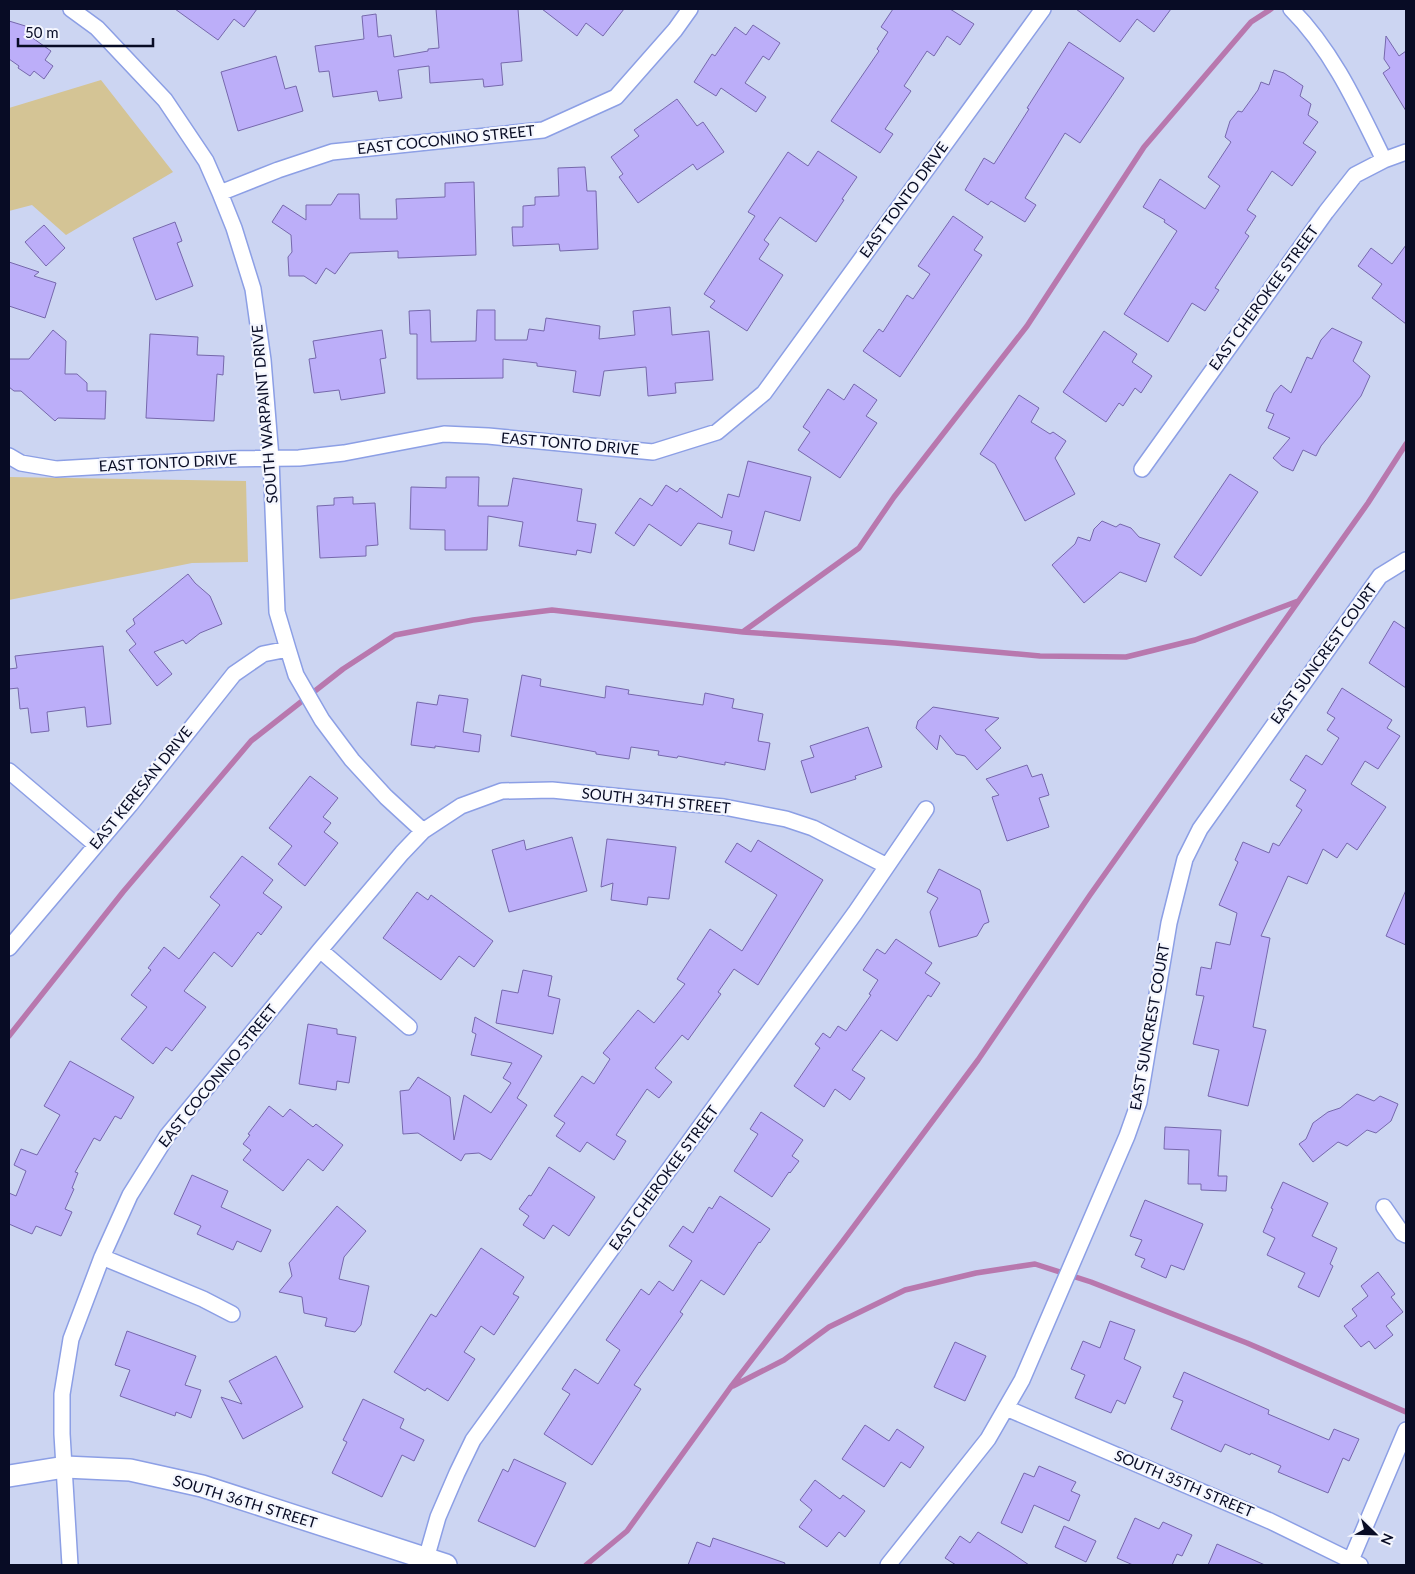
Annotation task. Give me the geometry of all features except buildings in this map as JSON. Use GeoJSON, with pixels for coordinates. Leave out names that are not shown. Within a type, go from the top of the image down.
{"type":"FeatureCollection","features":[{"type":"Feature","properties":{"kind":"street","name":"SOUTH WARPAINT DRIVE"},"geometry":{"type":"LineString","coordinates":[[71,9],[97,28],[165,100],[206,162],[220,193],[234,228],[253,289],[263,360],[271,458],[277,612],[296,675],[322,720],[352,760],[386,797],[423,831]]}},
{"type":"Feature","properties":{"kind":"street","name":"EAST COCONINO STREET"},"geometry":{"type":"LineString","coordinates":[[220,193],[278,170],[332,152],[543,130],[616,97],[675,30],[690,9]]}},
{"type":"Feature","properties":{"kind":"street","name":"EAST TONTO DRIVE"},"geometry":{"type":"LineString","coordinates":[[9,456],[21,463],[56,469],[344,454],[444,434],[488,436],[653,452],[717,432],[764,393],[1043,9]]}},
{"type":"Feature","properties":{"kind":"street"},"geometry":{"type":"LineString","coordinates":[[1292,10],[1315,35],[1353,96],[1384,160]]}},
{"type":"Feature","properties":{"kind":"street","name":"EAST CHEROKEE STREET"},"geometry":{"type":"LineString","coordinates":[[1142,469],[1326,212],[1355,176],[1384,160],[1406,152]]}},
{"type":"Feature","properties":{"kind":"street","name":"EAST SUNCREST COURT"},"geometry":{"type":"LineString","coordinates":[[888,1565],[988,1439],[1022,1380],[1061,1290],[1139,1102],[1169,923],[1185,859],[1196,836],[1221,796],[1380,576],[1406,560]]}},
{"type":"Feature","properties":{"kind":"street","name":"EAST KERESAN DRIVE"},"geometry":{"type":"LineString","coordinates":[[9,948],[130,805],[234,674],[263,654],[288,649]]}},
{"type":"Feature","properties":{"kind":"street"},"geometry":{"type":"LineString","coordinates":[[9,771],[96,845]]}},
{"type":"Feature","properties":{"kind":"street","name":"SOUTH 34TH STREET"},"geometry":{"type":"LineString","coordinates":[[423,831],[461,806],[502,791],[552,790],[724,807],[786,819],[813,828],[887,866]]}},
{"type":"Feature","properties":{"kind":"street","name":"EAST CHEROKEE STREET"},"geometry":{"type":"LineString","coordinates":[[436,1562],[438,1517],[474,1440],[838,937],[926,809]]}},
{"type":"Feature","properties":{"kind":"street","name":"EAST COCONINO STREET"},"geometry":{"type":"LineString","coordinates":[[70,1565],[62,1434],[62,1394],[72,1340],[102,1257],[130,1195],[168,1136],[320,950],[423,831]]}},
{"type":"Feature","properties":{"kind":"street"},"geometry":{"type":"LineString","coordinates":[[320,950],[409,1027]]}},
{"type":"Feature","properties":{"kind":"street"},"geometry":{"type":"LineString","coordinates":[[1384,1207],[1402,1233],[1406,1235]]}},
{"type":"Feature","properties":{"kind":"street"},"geometry":{"type":"LineString","coordinates":[[102,1257],[203,1298],[232,1314]]}},
{"type":"Feature","properties":{"kind":"street","name":"SOUTH 35TH STREET"},"geometry":{"type":"LineString","coordinates":[[1006,1408],[1270,1521],[1356,1563]]}},
{"type":"Feature","properties":{"kind":"street"},"geometry":{"type":"LineString","coordinates":[[1356,1563],[1406,1430]]}},
{"type":"Feature","properties":{"kind":"street","name":"SOUTH 36TH STREET"},"geometry":{"type":"LineString","coordinates":[[9,1476],[64,1467],[130,1470],[202,1486],[436,1562]]}},
{"type":"Feature","properties":{"kind":"shaded area"},"geometry":{"type":"Polygon","coordinates":[[[101,80],[173,172],[66,235],[32,205],[9,211],[9,108],[101,80]]]}},
{"type":"Feature","properties":{"kind":"shaded area"},"geometry":{"type":"Polygon","coordinates":[[[9,477],[246,481],[248,562],[192,563],[9,600],[9,477]]]}},
{"type":"Feature","properties":{"kind":"waterway"},"geometry":{"type":"LineString","coordinates":[[744,631],[859,548],[894,497],[1027,326],[1144,147],[1251,22],[1271,9]]}},
{"type":"Feature","properties":{"kind":"waterway"},"geometry":{"type":"LineString","coordinates":[[586,1565],[627,1531],[730,1388],[978,1060],[1090,895],[1368,503],[1406,444]]}},
{"type":"Feature","properties":{"kind":"waterway"},"geometry":{"type":"LineString","coordinates":[[9,1036],[123,892],[251,741],[343,669],[395,635],[473,620],[552,610],[743,632],[1040,656],[1126,657],[1195,640],[1298,601]]}},
{"type":"Feature","properties":{"kind":"waterway"},"geometry":{"type":"LineString","coordinates":[[733,1386],[784,1360],[829,1327],[905,1290],[976,1273],[1035,1264],[1091,1282],[1247,1343],[1406,1412]]}}]}
